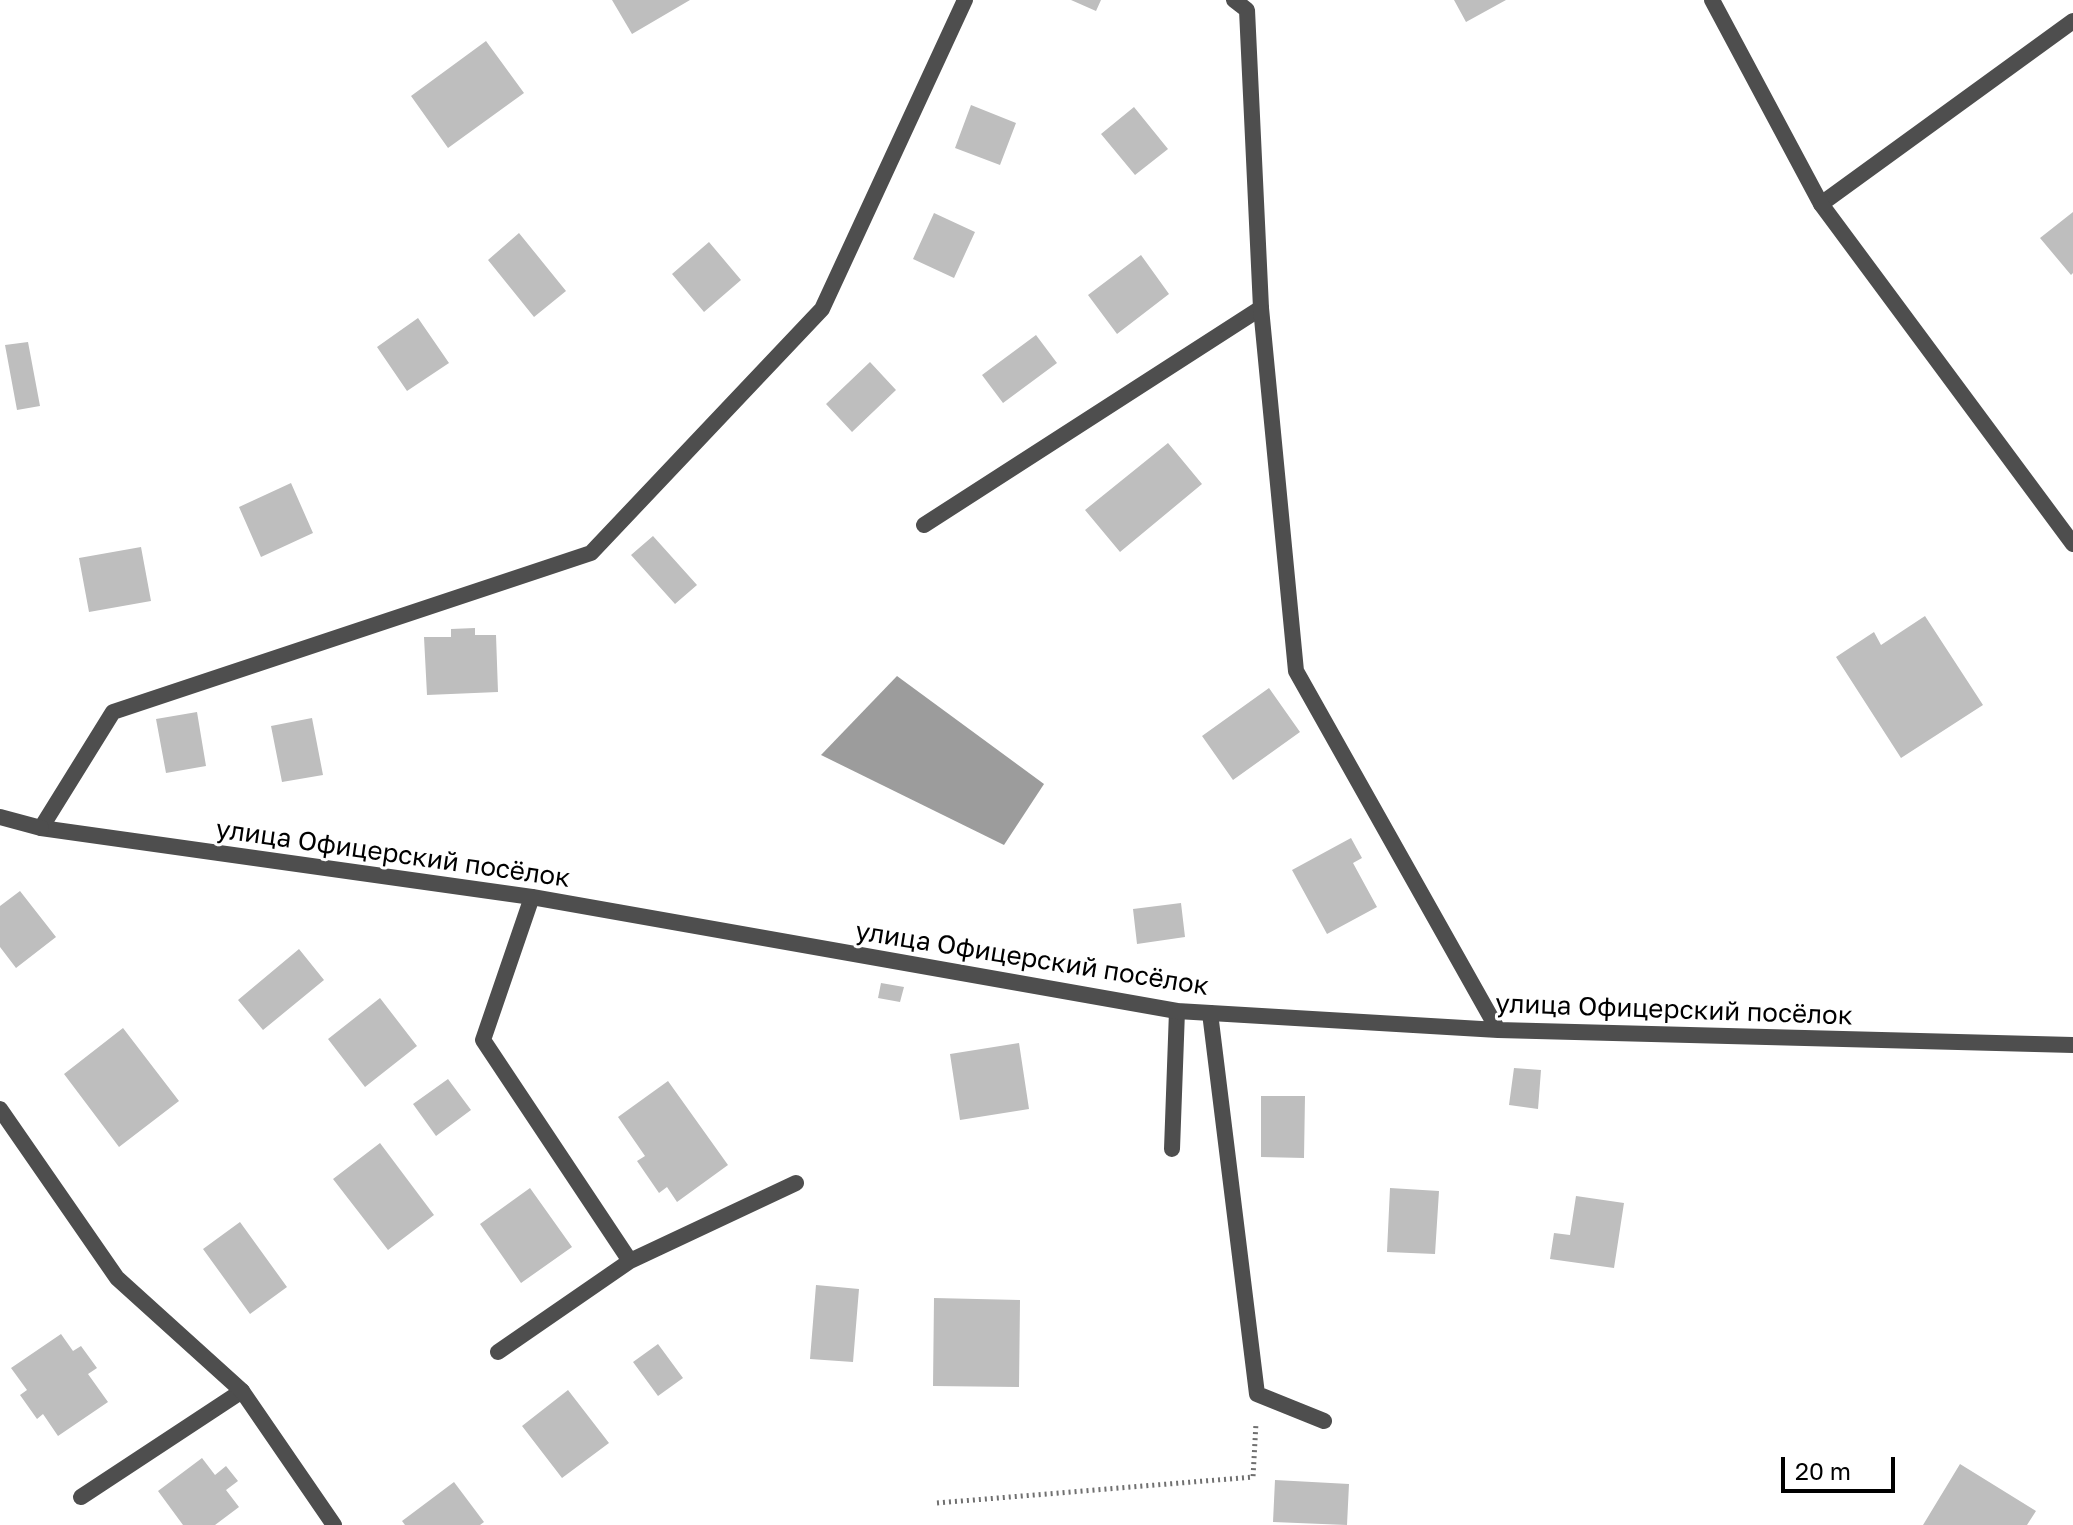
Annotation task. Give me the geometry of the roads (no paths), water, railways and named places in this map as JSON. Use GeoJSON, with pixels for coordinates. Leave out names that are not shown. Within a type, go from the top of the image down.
{"type":"FeatureCollection","features":[{"type":"Feature","properties":{"kind":"street"},"geometry":{"type":"LineString","coordinates":[[41,828],[113,712],[591,553],[822,309],[965,0]]}},
{"type":"Feature","properties":{"kind":"street"},"geometry":{"type":"LineString","coordinates":[[1234,0],[1247,10],[1261,308],[1296,671],[1498,1030]]}},
{"type":"Feature","properties":{"kind":"street"},"geometry":{"type":"LineString","coordinates":[[1712,0],[1821,204],[2073,544]]}},
{"type":"Feature","properties":{"kind":"street"},"geometry":{"type":"LineString","coordinates":[[1821,204],[2073,21]]}},
{"type":"Feature","properties":{"kind":"street"},"geometry":{"type":"LineString","coordinates":[[924,525],[1261,308]]}},
{"type":"Feature","properties":{"kind":"street","name":"улица Офицерский посёлок"},"geometry":{"type":"LineString","coordinates":[[0,817],[41,828],[532,897],[1177,1011],[1498,1030],[2073,1045]]}},
{"type":"Feature","properties":{"kind":"street"},"geometry":{"type":"LineString","coordinates":[[532,897],[483,1040],[630,1261]]}},
{"type":"Feature","properties":{"kind":"street"},"geometry":{"type":"LineString","coordinates":[[1172,1149],[1177,1011]]}},
{"type":"Feature","properties":{"kind":"street"},"geometry":{"type":"LineString","coordinates":[[1210,1013],[1257,1394],[1324,1421]]}},
{"type":"Feature","properties":{"kind":"street"},"geometry":{"type":"LineString","coordinates":[[0,1109],[117,1278],[242,1391],[334,1525]]}},
{"type":"Feature","properties":{"kind":"street"},"geometry":{"type":"LineString","coordinates":[[498,1352],[630,1261],[796,1183]]}},
{"type":"Feature","properties":{"kind":"street"},"geometry":{"type":"LineString","coordinates":[[81,1497],[242,1391]]}}]}
